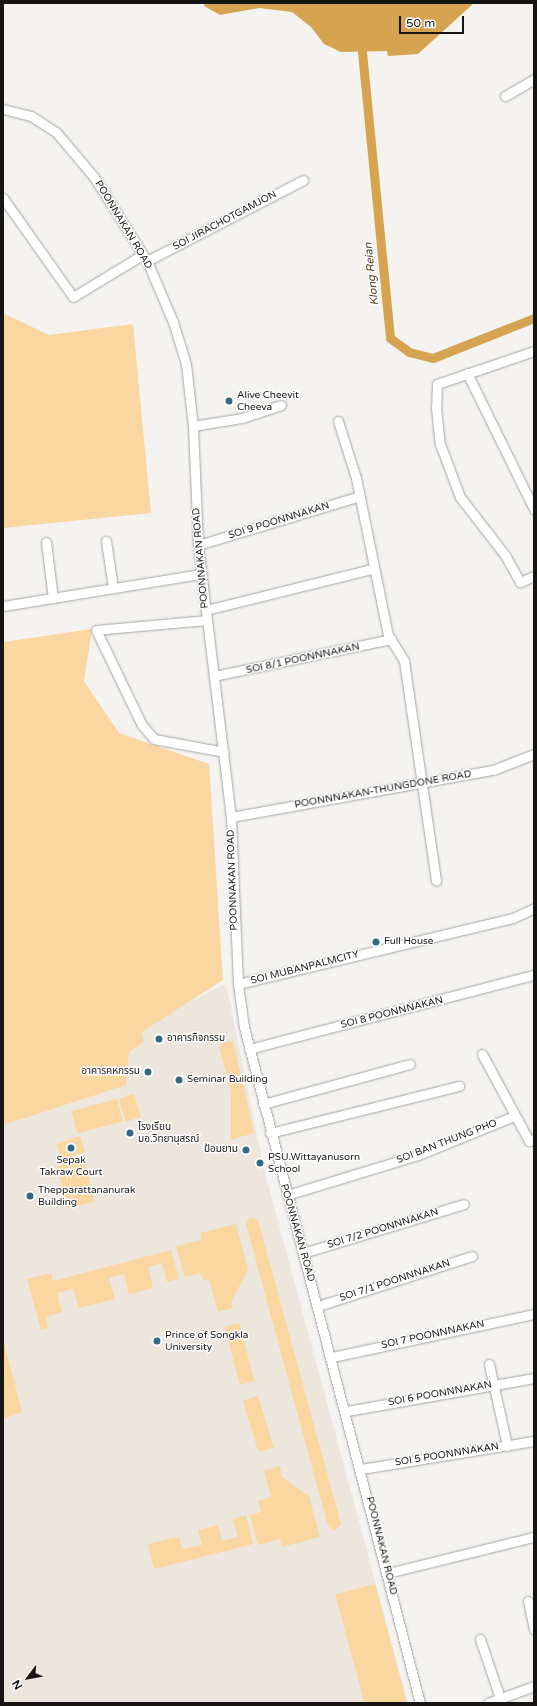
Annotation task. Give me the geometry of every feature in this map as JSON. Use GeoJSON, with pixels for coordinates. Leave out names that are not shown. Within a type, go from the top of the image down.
{"type":"FeatureCollection","features":[{"type":"Feature","properties":{"kind":"street"},"geometry":{"type":"LineString","coordinates":[[505,96],[534,79]]}},
{"type":"Feature","properties":{"kind":"street","name":"POONNAKAN ROAD"},"geometry":{"type":"LineString","coordinates":[[3,109],[30,116],[64,140],[103,191],[145,258],[181,345],[193,426],[198,545],[201,574],[224,752],[230,818],[238,984],[249,1049],[302,1253],[347,1411],[420,1703]]}},
{"type":"Feature","properties":{"kind":"street","name":"SOI JIRACHOTGAMJON"},"geometry":{"type":"LineString","coordinates":[[3,198],[73,297],[145,258],[303,180]]}},
{"type":"Feature","properties":{"kind":"street"},"geometry":{"type":"LineString","coordinates":[[534,351],[437,384],[438,433],[444,457],[460,497],[505,555],[520,582],[534,576]]}},
{"type":"Feature","properties":{"kind":"street"},"geometry":{"type":"LineString","coordinates":[[467,374],[534,509]]}},
{"type":"Feature","properties":{"kind":"street"},"geometry":{"type":"LineString","coordinates":[[193,426],[236,420],[281,405]]}},
{"type":"Feature","properties":{"kind":"street"},"geometry":{"type":"LineString","coordinates":[[338,421],[360,496],[372,570],[391,639],[404,661],[420,784],[436,881]]}},
{"type":"Feature","properties":{"kind":"street","name":"SOI 9 POONNNAKAN"},"geometry":{"type":"LineString","coordinates":[[198,545],[360,496]]}},
{"type":"Feature","properties":{"kind":"street"},"geometry":{"type":"LineString","coordinates":[[106,541],[113,588]]}},
{"type":"Feature","properties":{"kind":"street"},"geometry":{"type":"LineString","coordinates":[[46,542],[53,599]]}},
{"type":"Feature","properties":{"kind":"street"},"geometry":{"type":"LineString","coordinates":[[206,610],[372,570]]}},
{"type":"Feature","properties":{"kind":"street"},"geometry":{"type":"LineString","coordinates":[[3,606],[201,574]]}},
{"type":"Feature","properties":{"kind":"street"},"geometry":{"type":"LineString","coordinates":[[207,620],[96,630],[142,725],[154,739],[224,752]]}},
{"type":"Feature","properties":{"kind":"street","name":"SOI 8/1 POONNNAKAN"},"geometry":{"type":"LineString","coordinates":[[214,676],[391,639]]}},
{"type":"Feature","properties":{"kind":"street","name":"POONNNAKAN-THUNGDONE ROAD"},"geometry":{"type":"LineString","coordinates":[[230,818],[493,770],[534,754]]}},
{"type":"Feature","properties":{"kind":"street","name":"SOI MUBANPALMCITY"},"geometry":{"type":"LineString","coordinates":[[238,984],[513,918],[534,908]]}},
{"type":"Feature","properties":{"kind":"street","name":"SOI 8 POONNNAKAN"},"geometry":{"type":"LineString","coordinates":[[249,1049],[534,975]]}},
{"type":"Feature","properties":{"kind":"street"},"geometry":{"type":"LineString","coordinates":[[482,1054],[514,1116],[529,1140],[534,1139]]}},
{"type":"Feature","properties":{"kind":"street"},"geometry":{"type":"LineString","coordinates":[[263,1104],[410,1064]]}},
{"type":"Feature","properties":{"kind":"street"},"geometry":{"type":"LineString","coordinates":[[270,1133],[459,1086]]}},
{"type":"Feature","properties":{"kind":"street","name":"SOI BAN THUNG PHO"},"geometry":{"type":"LineString","coordinates":[[287,1195],[418,1155],[514,1116]]}},
{"type":"Feature","properties":{"kind":"street","name":"SOI 7/2 POONNNAKAN"},"geometry":{"type":"LineString","coordinates":[[302,1253],[464,1204]]}},
{"type":"Feature","properties":{"kind":"street","name":"SOI 7/1 POONNNAKAN"},"geometry":{"type":"LineString","coordinates":[[318,1306],[472,1256]]}},
{"type":"Feature","properties":{"kind":"street","name":"SOI 7 POONNNAKAN"},"geometry":{"type":"LineString","coordinates":[[332,1357],[534,1314]]}},
{"type":"Feature","properties":{"kind":"street"},"geometry":{"type":"LineString","coordinates":[[489,1364],[507,1446]]}},
{"type":"Feature","properties":{"kind":"street","name":"SOI 6 POONNNAKAN"},"geometry":{"type":"LineString","coordinates":[[347,1411],[534,1378]]}},
{"type":"Feature","properties":{"kind":"street","name":"SOI 5 POONNNAKAN"},"geometry":{"type":"LineString","coordinates":[[361,1469],[534,1441]]}},
{"type":"Feature","properties":{"kind":"street"},"geometry":{"type":"LineString","coordinates":[[388,1573],[534,1537]]}},
{"type":"Feature","properties":{"kind":"street"},"geometry":{"type":"LineString","coordinates":[[528,1601],[534,1629]]}},
{"type":"Feature","properties":{"kind":"street"},"geometry":{"type":"LineString","coordinates":[[480,1639],[500,1698]]}},
{"type":"Feature","properties":{"kind":"street"},"geometry":{"type":"LineString","coordinates":[[488,1703],[534,1686]]}},
{"type":"Feature","properties":{"kind":"shaded area"},"geometry":{"type":"Polygon","coordinates":[[[205,3],[474,3],[418,54],[388,56],[387,51],[341,52],[324,44],[311,27],[292,12],[259,8],[220,15],[204,6],[205,3]]]}},
{"type":"Feature","properties":{"kind":"shaded area"},"geometry":{"type":"Polygon","coordinates":[[[3,313],[49,335],[133,324],[151,513],[3,528],[3,313]]]}},
{"type":"Feature","properties":{"kind":"shaded area"},"geometry":{"type":"Polygon","coordinates":[[[92,629],[84,681],[119,733],[209,764],[223,980],[142,1032],[144,1042],[129,1052],[126,1085],[3,1125],[3,642],[92,629]]]}},
{"type":"Feature","properties":{"kind":"shaded area","name":"Prince of Songkla University"},"geometry":{"type":"Polygon","coordinates":[[[226,984],[265,1173],[408,1703],[3,1703],[3,1091],[226,984]]]}},
{"type":"Feature","properties":{"kind":"shaded area"},"geometry":{"type":"Polygon","coordinates":[[[233,1041],[254,1133],[231,1140],[231,1090],[219,1047],[223,1042],[233,1041]]]}},
{"type":"Feature","properties":{"kind":"shaded area"},"geometry":{"type":"Polygon","coordinates":[[[134,1094],[141,1117],[126,1122],[119,1099],[134,1094]]]}},
{"type":"Feature","properties":{"kind":"shaded area"},"geometry":{"type":"Polygon","coordinates":[[[117,1099],[123,1121],[78,1133],[72,1111],[117,1099]]]}},
{"type":"Feature","properties":{"kind":"shaded area","name":"Sepak Takraw Court"},"geometry":{"type":"Polygon","coordinates":[[[80,1136],[85,1152],[62,1159],[57,1143],[80,1136]]]}},
{"type":"Feature","properties":{"kind":"shaded area"},"geometry":{"type":"Polygon","coordinates":[[[84,1159],[95,1202],[67,1208],[57,1166],[84,1159]]]}},
{"type":"Feature","properties":{"kind":"shaded area"},"geometry":{"type":"Polygon","coordinates":[[[250,1218],[258,1220],[341,1524],[335,1531],[328,1526],[246,1224],[250,1218]]]}},
{"type":"Feature","properties":{"kind":"shaded area"},"geometry":{"type":"Polygon","coordinates":[[[236,1224],[248,1270],[231,1302],[233,1308],[218,1312],[209,1279],[203,1280],[200,1273],[185,1277],[176,1246],[202,1240],[200,1233],[236,1224]]]}},
{"type":"Feature","properties":{"kind":"shaded area"},"geometry":{"type":"Polygon","coordinates":[[[171,1250],[179,1279],[167,1282],[162,1263],[148,1267],[153,1288],[129,1294],[124,1274],[109,1278],[115,1299],[79,1308],[73,1289],[57,1293],[62,1312],[46,1317],[48,1328],[41,1330],[27,1279],[51,1273],[53,1281],[171,1250]]]}},
{"type":"Feature","properties":{"kind":"shaded area"},"geometry":{"type":"Polygon","coordinates":[[[239,1323],[255,1381],[240,1385],[225,1327],[239,1323]]]}},
{"type":"Feature","properties":{"kind":"shaded area"},"geometry":{"type":"Polygon","coordinates":[[[3,1339],[22,1412],[3,1419],[3,1339]]]}},
{"type":"Feature","properties":{"kind":"shaded area"},"geometry":{"type":"Polygon","coordinates":[[[258,1396],[274,1448],[258,1452],[243,1401],[258,1396]]]}},
{"type":"Feature","properties":{"kind":"shaded area"},"geometry":{"type":"Polygon","coordinates":[[[280,1466],[282,1477],[309,1496],[320,1537],[282,1547],[280,1539],[258,1545],[250,1515],[261,1512],[258,1501],[271,1497],[264,1470],[280,1466]]]}},
{"type":"Feature","properties":{"kind":"shaded area"},"geometry":{"type":"Polygon","coordinates":[[[246,1515],[253,1544],[154,1569],[148,1544],[179,1537],[182,1549],[202,1545],[198,1530],[218,1525],[222,1541],[238,1537],[233,1519],[246,1515]]]}},
{"type":"Feature","properties":{"kind":"shaded area"},"geometry":{"type":"Polygon","coordinates":[[[375,1584],[407,1703],[364,1703],[335,1595],[375,1584]]]}},
{"type":"Feature","properties":{"kind":"waterway","name":"Klong Reian"},"geometry":{"type":"LineString","coordinates":[[362,52],[390,338],[409,352],[433,358],[534,318]]}},
{"type":"Feature","properties":{"kind":"place","name":"Alive Cheevit Cheeva"},"geometry":{"type":"Point","coordinates":[229,401]}},
{"type":"Feature","properties":{"kind":"place","name":"Full House"},"geometry":{"type":"Point","coordinates":[376,942]}},
{"type":"Feature","properties":{"kind":"place","name":"อาคารกิจกรรม"},"geometry":{"type":"Point","coordinates":[159,1039]}},
{"type":"Feature","properties":{"kind":"place","name":"อาคารคหกรรม"},"geometry":{"type":"Point","coordinates":[148,1072]}},
{"type":"Feature","properties":{"kind":"place","name":"Seminar Building"},"geometry":{"type":"Point","coordinates":[179,1080]}},
{"type":"Feature","properties":{"kind":"place","name":"โรงเรียน มอ.วิทยานุสรณ์"},"geometry":{"type":"Point","coordinates":[130,1133]}},
{"type":"Feature","properties":{"kind":"place","name":"Sepak Takraw Court"},"geometry":{"type":"Point","coordinates":[71,1148]}},
{"type":"Feature","properties":{"kind":"place","name":"ป้อมยาม"},"geometry":{"type":"Point","coordinates":[246,1150]}},
{"type":"Feature","properties":{"kind":"place","name":"PSU.Wittayanusorn School"},"geometry":{"type":"Point","coordinates":[260,1163]}},
{"type":"Feature","properties":{"kind":"place","name":"Thepparattananurak Building"},"geometry":{"type":"Point","coordinates":[30,1196]}},
{"type":"Feature","properties":{"kind":"place","name":"Prince of Songkla University"},"geometry":{"type":"Point","coordinates":[157,1341]}}]}
